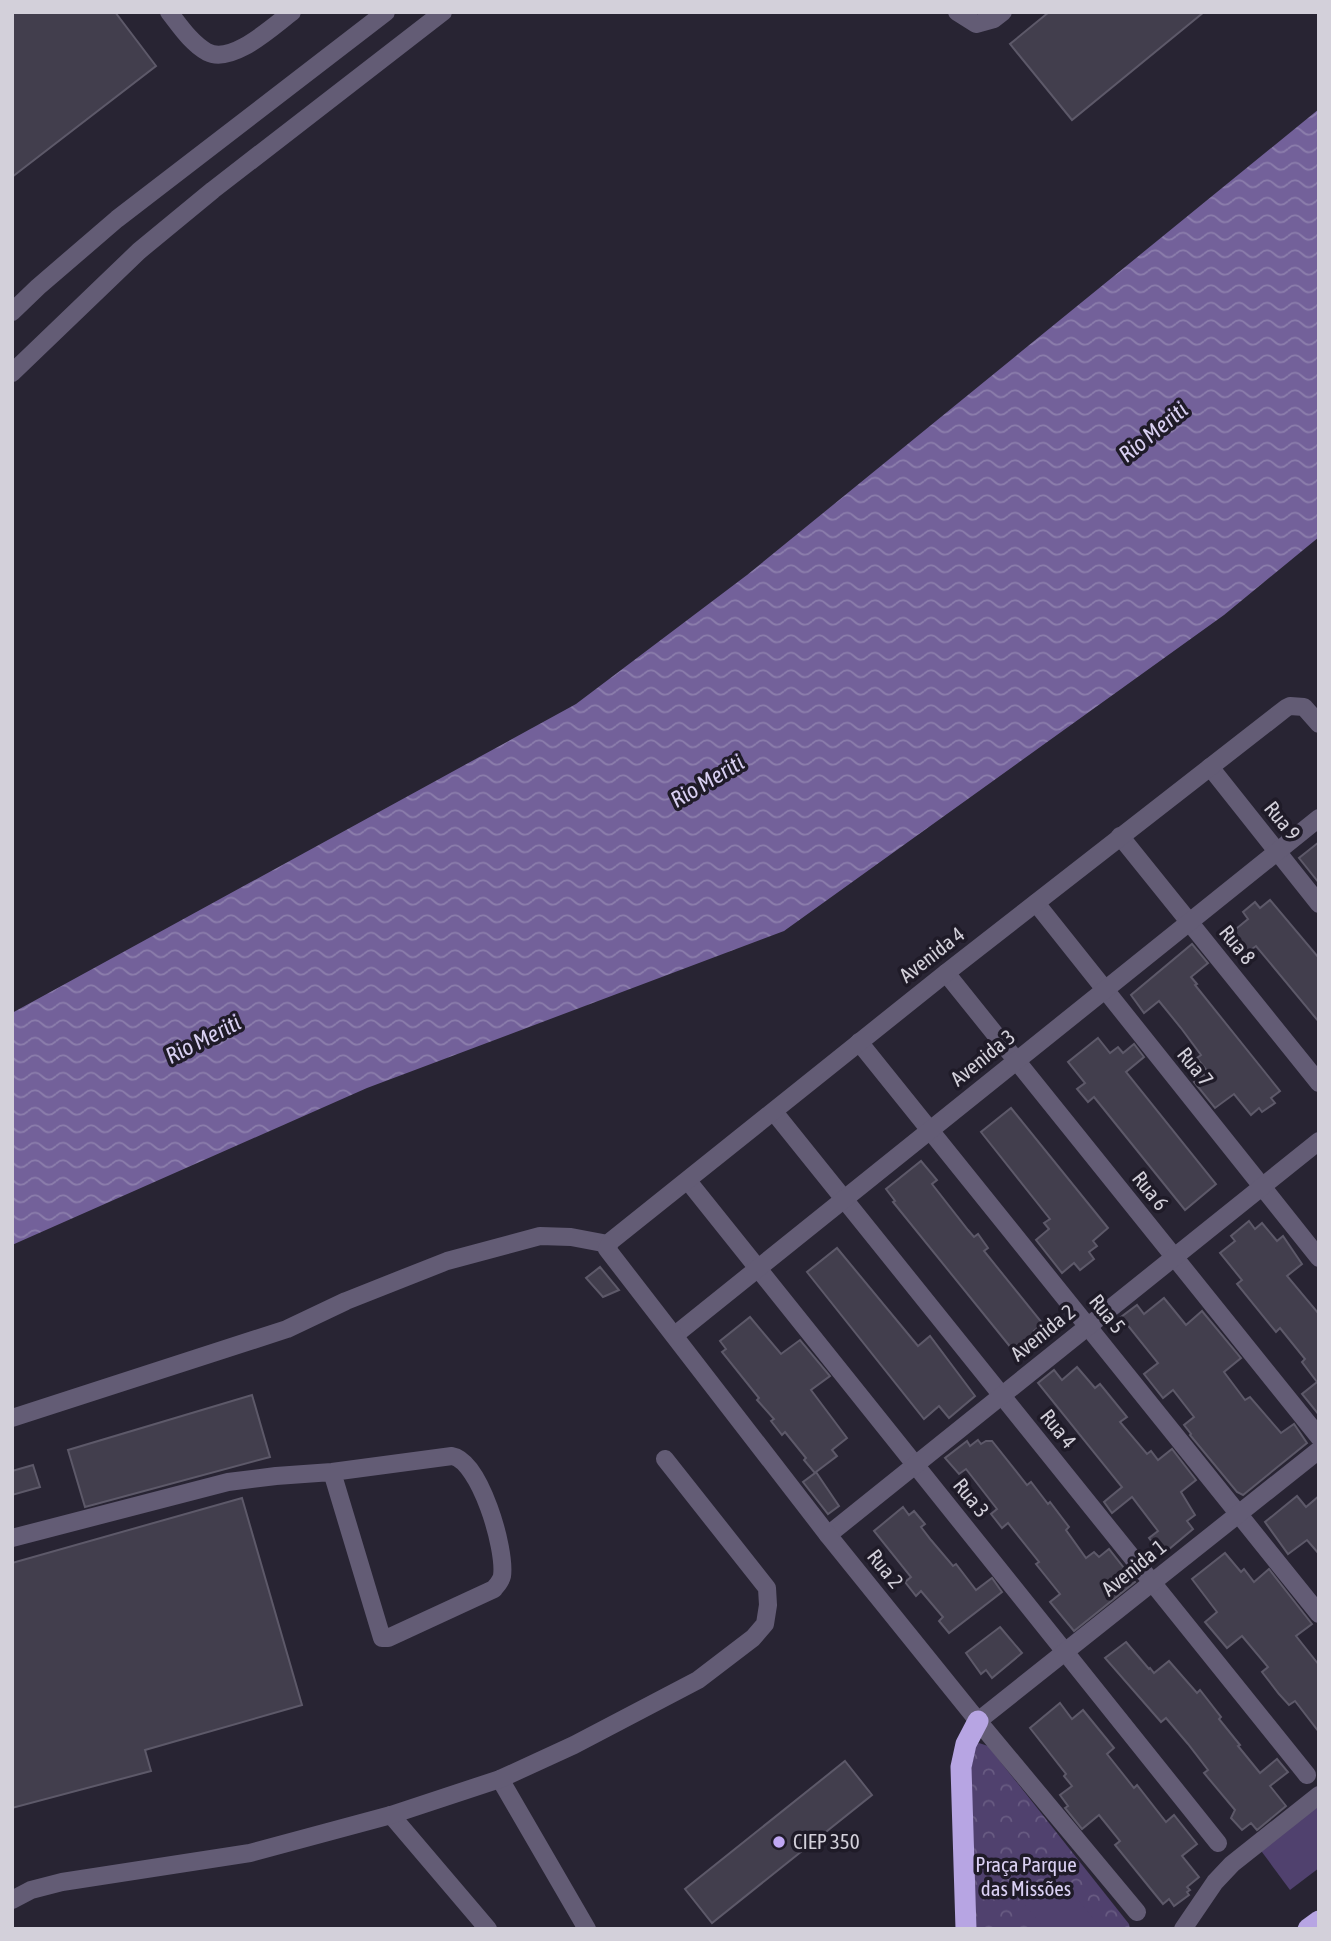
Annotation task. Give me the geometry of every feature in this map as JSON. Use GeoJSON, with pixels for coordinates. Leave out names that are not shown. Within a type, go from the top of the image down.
{"type":"FeatureCollection","features":[{"type":"Feature","properties":{"kind":"highway"},"geometry":{"type":"LineString","coordinates":[[966,1929],[961,1767],[966,1744],[978,1721]]}},
{"type":"Feature","properties":{"kind":"highway"},"geometry":{"type":"LineString","coordinates":[[1308,1929],[1319,1921]]}},
{"type":"Feature","properties":{"kind":"street"},"geometry":{"type":"LineString","coordinates":[[169,12],[189,37],[208,53],[229,55],[249,44],[292,12]]}},
{"type":"Feature","properties":{"kind":"street"},"geometry":{"type":"LineString","coordinates":[[12,312],[38,286],[117,219],[386,12]]}},
{"type":"Feature","properties":{"kind":"street"},"geometry":{"type":"LineString","coordinates":[[12,373],[139,251],[213,190],[443,12]]}},
{"type":"Feature","properties":{"kind":"street"},"geometry":{"type":"LineString","coordinates":[[957,12],[976,24],[994,19],[1003,12]]}},
{"type":"Feature","properties":{"kind":"street","name":"Avenida 4"},"geometry":{"type":"LineString","coordinates":[[608,1246],[946,973],[1290,706],[1304,707],[1319,724]]}},
{"type":"Feature","properties":{"kind":"street","name":"Rua 9"},"geometry":{"type":"LineString","coordinates":[[1210,767],[1319,904]]}},
{"type":"Feature","properties":{"kind":"street","name":"Avenida 3"},"geometry":{"type":"LineString","coordinates":[[675,1335],[1319,818]]}},
{"type":"Feature","properties":{"kind":"street","name":"Rua 8"},"geometry":{"type":"LineString","coordinates":[[1120,836],[1319,1083]]}},
{"type":"Feature","properties":{"kind":"street","name":"Rua 7"},"geometry":{"type":"LineString","coordinates":[[1036,903],[1319,1258]]}},
{"type":"Feature","properties":{"kind":"street","name":"Rua 6"},"geometry":{"type":"LineString","coordinates":[[946,973],[1319,1437]]}},
{"type":"Feature","properties":{"kind":"street","name":"Rua 5"},"geometry":{"type":"LineString","coordinates":[[859,1042],[1319,1614]]}},
{"type":"Feature","properties":{"kind":"street","name":"Rua 4"},"geometry":{"type":"LineString","coordinates":[[774,1112],[1307,1775]]}},
{"type":"Feature","properties":{"kind":"street","name":"Avenida 2"},"geometry":{"type":"LineString","coordinates":[[828,1535],[1319,1141]]}},
{"type":"Feature","properties":{"kind":"street","name":"Rua 3"},"geometry":{"type":"LineString","coordinates":[[688,1181],[1218,1843]]}},
{"type":"Feature","properties":{"kind":"street"},"geometry":{"type":"LineString","coordinates":[[12,1418],[287,1329],[346,1301],[447,1261],[540,1236],[571,1237],[608,1246]]}},
{"type":"Feature","properties":{"kind":"street","name":"Rua 2"},"geometry":{"type":"LineString","coordinates":[[608,1246],[608,1252],[828,1535],[1137,1912]]}},
{"type":"Feature","properties":{"kind":"street","name":"Avenida 1"},"geometry":{"type":"LineString","coordinates":[[978,1721],[1319,1450]]}},
{"type":"Feature","properties":{"kind":"street"},"geometry":{"type":"LineString","coordinates":[[12,1538],[228,1482],[452,1457],[463,1460],[491,1511],[500,1539],[502,1576],[499,1584],[494,1589],[447,1611],[388,1638],[382,1638],[332,1472]]}},
{"type":"Feature","properties":{"kind":"street"},"geometry":{"type":"LineString","coordinates":[[12,1900],[31,1889],[62,1882],[250,1853],[391,1815],[500,1779],[574,1745],[698,1680],[753,1638],[765,1624],[767,1588],[665,1459]]}},
{"type":"Feature","properties":{"kind":"street"},"geometry":{"type":"LineString","coordinates":[[500,1779],[587,1929]]}},
{"type":"Feature","properties":{"kind":"street"},"geometry":{"type":"LineString","coordinates":[[1183,1929],[1215,1882],[1233,1864],[1319,1796]]}},
{"type":"Feature","properties":{"kind":"street"},"geometry":{"type":"LineString","coordinates":[[391,1815],[488,1929]]}},
{"type":"Feature","properties":{"kind":"green space","name":"Praça Parque das Missões"},"geometry":{"type":"Polygon","coordinates":[[[979,1743],[988,1746],[1129,1924],[1130,1929],[976,1929],[971,1770],[976,1745],[979,1743]]]}},
{"type":"Feature","properties":{"kind":"green space"},"geometry":{"type":"Polygon","coordinates":[[[1319,1802],[1319,1868],[1290,1890],[1259,1848],[1319,1802]]]}},
{"type":"Feature","properties":{"kind":"green space"},"geometry":{"type":"Polygon","coordinates":[[[1056,1872],[1100,1927],[1098,1929],[1045,1929],[1021,1900],[1056,1872]]]}},
{"type":"Feature","properties":{"kind":"water","name":"Rio Meriti"},"geometry":{"type":"Polygon","coordinates":[[[1319,109],[1319,537],[1224,615],[784,931],[367,1088],[12,1245],[12,1013],[576,704],[747,575],[1319,109]]]}},
{"type":"Feature","properties":{"kind":"building"},"geometry":{"type":"Polygon","coordinates":[[[12,12],[115,12],[156,66],[12,177],[12,12]]]}},
{"type":"Feature","properties":{"kind":"building"},"geometry":{"type":"Polygon","coordinates":[[[1049,12],[1204,12],[1072,120],[1010,44],[1049,12]]]}},
{"type":"Feature","properties":{"kind":"building"},"geometry":{"type":"Polygon","coordinates":[[[1319,842],[1319,883],[1299,858],[1319,842]]]}},
{"type":"Feature","properties":{"kind":"building"},"geometry":{"type":"Polygon","coordinates":[[[1270,900],[1319,958],[1319,1022],[1256,946],[1248,952],[1231,933],[1248,919],[1243,912],[1255,902],[1260,908],[1270,900]]]}},
{"type":"Feature","properties":{"kind":"building"},"geometry":{"type":"Polygon","coordinates":[[[1192,944],[1208,963],[1191,977],[1197,984],[1195,985],[1280,1091],[1271,1098],[1275,1103],[1262,1112],[1259,1108],[1251,1115],[1234,1094],[1215,1108],[1194,1082],[1208,1072],[1197,1058],[1201,1055],[1181,1028],[1159,1001],[1144,1013],[1131,995],[1192,944]]]}},
{"type":"Feature","properties":{"kind":"building"},"geometry":{"type":"Polygon","coordinates":[[[1098,1038],[1110,1053],[1118,1047],[1123,1053],[1134,1044],[1144,1057],[1126,1072],[1216,1184],[1185,1210],[1094,1097],[1088,1102],[1077,1089],[1085,1083],[1068,1062],[1098,1038]]]}},
{"type":"Feature","properties":{"kind":"building"},"geometry":{"type":"Polygon","coordinates":[[[1011,1108],[1108,1228],[1093,1241],[1097,1246],[1089,1252],[1094,1259],[1080,1270],[1074,1263],[1062,1273],[1036,1240],[1049,1229],[1044,1223],[1050,1219],[981,1132],[1011,1108]]]}},
{"type":"Feature","properties":{"kind":"building"},"geometry":{"type":"Polygon","coordinates":[[[921,1161],[937,1180],[932,1184],[974,1237],[978,1234],[988,1248],[984,1251],[1043,1324],[1034,1331],[1043,1343],[1026,1356],[1017,1345],[1012,1349],[893,1202],[895,1201],[886,1189],[921,1161]]]}},
{"type":"Feature","properties":{"kind":"building"},"geometry":{"type":"Polygon","coordinates":[[[1249,1221],[1255,1229],[1262,1223],[1277,1241],[1283,1236],[1302,1264],[1287,1276],[1319,1314],[1319,1415],[1302,1394],[1317,1382],[1302,1362],[1305,1359],[1280,1328],[1276,1332],[1237,1284],[1242,1280],[1220,1253],[1235,1241],[1231,1236],[1249,1221]]]}},
{"type":"Feature","properties":{"kind":"building"},"geometry":{"type":"Polygon","coordinates":[[[837,1248],[918,1346],[930,1336],[975,1396],[949,1418],[939,1406],[924,1419],[807,1272],[837,1248]]]}},
{"type":"Feature","properties":{"kind":"building"},"geometry":{"type":"Polygon","coordinates":[[[600,1267],[619,1290],[603,1297],[586,1278],[600,1267]]]}},
{"type":"Feature","properties":{"kind":"building"},"geometry":{"type":"Polygon","coordinates":[[[1164,1298],[1186,1325],[1202,1311],[1241,1358],[1224,1372],[1245,1400],[1250,1397],[1281,1433],[1294,1424],[1307,1443],[1243,1495],[1237,1492],[1190,1435],[1184,1425],[1194,1417],[1173,1390],[1163,1398],[1144,1374],[1158,1363],[1121,1317],[1137,1305],[1144,1314],[1164,1298]]]}},
{"type":"Feature","properties":{"kind":"building"},"geometry":{"type":"Polygon","coordinates":[[[750,1317],[781,1354],[800,1340],[830,1376],[811,1390],[847,1438],[832,1450],[837,1456],[816,1472],[839,1506],[828,1514],[803,1482],[815,1473],[804,1460],[806,1458],[785,1432],[782,1435],[771,1421],[774,1419],[757,1400],[759,1398],[722,1352],[726,1349],[720,1341],[750,1317]]]}},
{"type":"Feature","properties":{"kind":"building"},"geometry":{"type":"Polygon","coordinates":[[[1077,1367],[1095,1388],[1100,1384],[1127,1417],[1120,1422],[1147,1454],[1151,1451],[1158,1460],[1172,1449],[1196,1480],[1181,1492],[1195,1515],[1187,1521],[1193,1529],[1162,1555],[1149,1538],[1158,1531],[1132,1497],[1112,1513],[1104,1502],[1122,1487],[1038,1383],[1054,1370],[1062,1380],[1077,1367]]]}},
{"type":"Feature","properties":{"kind":"building"},"geometry":{"type":"Polygon","coordinates":[[[252,1395],[270,1457],[85,1507],[68,1450],[252,1395]]]}},
{"type":"Feature","properties":{"kind":"building"},"geometry":{"type":"Polygon","coordinates":[[[978,1440],[981,1444],[992,1441],[1027,1485],[1031,1482],[1048,1504],[1050,1502],[1069,1527],[1066,1530],[1086,1558],[1094,1552],[1099,1557],[1109,1549],[1135,1582],[1074,1631],[1050,1602],[1060,1594],[1036,1564],[1039,1562],[1008,1523],[1002,1528],[991,1514],[997,1509],[966,1469],[959,1474],[945,1458],[967,1441],[970,1446],[978,1440]]]}},
{"type":"Feature","properties":{"kind":"building"},"geometry":{"type":"Polygon","coordinates":[[[33,1465],[40,1487],[12,1495],[12,1471],[33,1465]]]}},
{"type":"Feature","properties":{"kind":"building"},"geometry":{"type":"Polygon","coordinates":[[[1297,1496],[1306,1507],[1319,1496],[1319,1554],[1307,1540],[1288,1554],[1265,1522],[1297,1496]]]}},
{"type":"Feature","properties":{"kind":"building"},"geometry":{"type":"Polygon","coordinates":[[[242,1498],[302,1705],[145,1750],[151,1771],[12,1808],[12,1563],[242,1498]]]}},
{"type":"Feature","properties":{"kind":"building"},"geometry":{"type":"Polygon","coordinates":[[[903,1507],[909,1515],[914,1511],[925,1524],[921,1527],[931,1540],[953,1566],[956,1564],[976,1590],[992,1578],[1002,1592],[949,1633],[939,1621],[943,1617],[921,1591],[916,1596],[905,1582],[911,1577],[874,1531],[903,1507]]]}},
{"type":"Feature","properties":{"kind":"building"},"geometry":{"type":"Polygon","coordinates":[[[1225,1553],[1241,1572],[1244,1569],[1254,1582],[1269,1569],[1312,1624],[1296,1636],[1319,1665],[1319,1732],[1295,1701],[1289,1705],[1279,1694],[1262,1672],[1268,1667],[1242,1636],[1227,1648],[1205,1622],[1217,1612],[1192,1579],[1225,1553]]]}},
{"type":"Feature","properties":{"kind":"building"},"geometry":{"type":"Polygon","coordinates":[[[1000,1627],[1022,1653],[992,1678],[986,1670],[981,1674],[966,1653],[1000,1627]]]}},
{"type":"Feature","properties":{"kind":"building"},"geometry":{"type":"Polygon","coordinates":[[[1126,1642],[1154,1673],[1169,1661],[1197,1693],[1200,1690],[1260,1773],[1277,1759],[1288,1772],[1270,1786],[1286,1806],[1257,1830],[1251,1823],[1242,1830],[1231,1818],[1235,1810],[1204,1773],[1208,1770],[1188,1744],[1166,1718],[1161,1722],[1105,1658],[1126,1642]]]}},
{"type":"Feature","properties":{"kind":"building"},"geometry":{"type":"Polygon","coordinates":[[[1060,1703],[1072,1719],[1083,1710],[1114,1748],[1107,1754],[1134,1788],[1137,1785],[1166,1822],[1174,1815],[1197,1844],[1182,1856],[1199,1877],[1187,1887],[1190,1890],[1187,1892],[1189,1895],[1174,1906],[1169,1899],[1163,1904],[1115,1845],[1120,1841],[1099,1815],[1082,1829],[1065,1808],[1068,1806],[1060,1795],[1072,1786],[1064,1776],[1066,1774],[1030,1728],[1060,1703]]]}},
{"type":"Feature","properties":{"kind":"building","name":"CIEP 350"},"geometry":{"type":"Polygon","coordinates":[[[845,1761],[872,1795],[712,1923],[685,1889],[845,1761]]]}},
{"type":"Feature","properties":{"kind":"place","name":"CIEP 350"},"geometry":{"type":"Point","coordinates":[779,1842]}}]}
